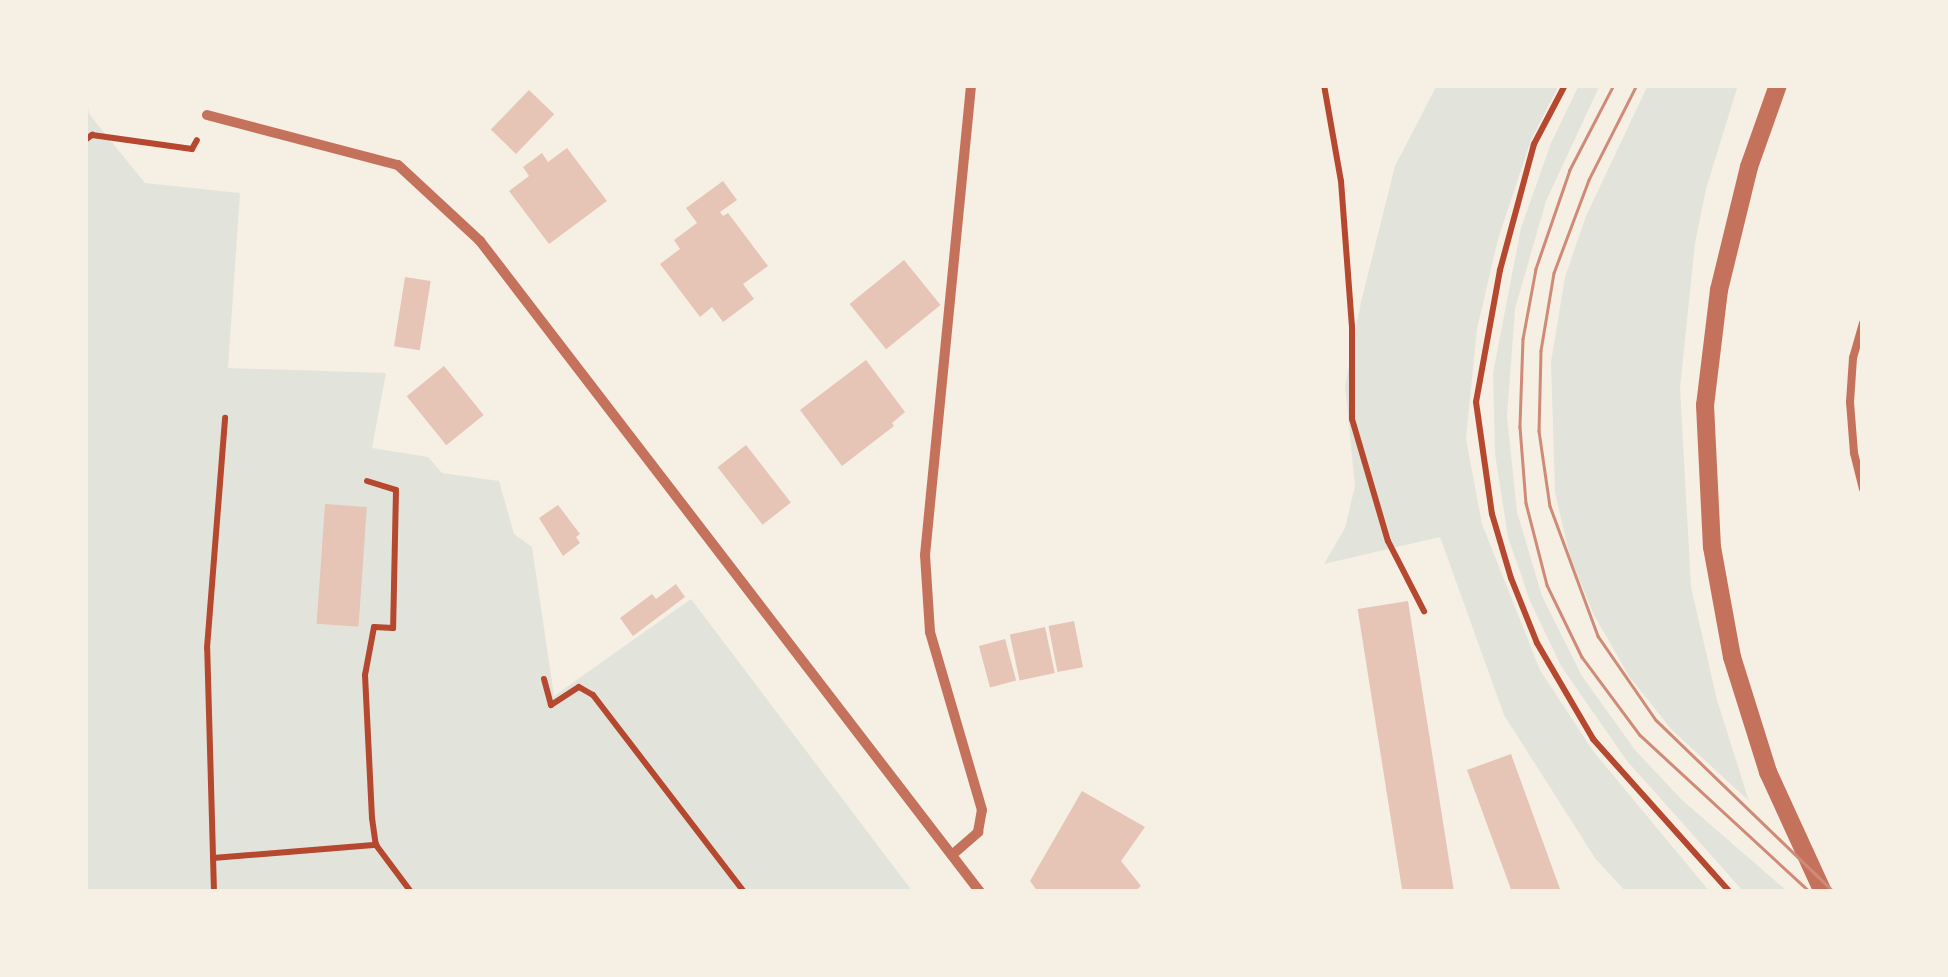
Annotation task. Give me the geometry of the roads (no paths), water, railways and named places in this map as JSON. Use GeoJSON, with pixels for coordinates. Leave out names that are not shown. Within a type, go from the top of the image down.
{"type":"FeatureCollection","features":[{"type":"Feature","properties":{"kind":"street"},"geometry":{"type":"LineString","coordinates":[[952,855],[978,832],[982,810],[930,632],[925,555],[972,85]]}},
{"type":"Feature","properties":{"kind":"street"},"geometry":{"type":"LineString","coordinates":[[1778,85],[1749,167],[1720,290],[1705,404],[1712,547],[1732,657],[1768,772],[1823,892]]}},
{"type":"Feature","properties":{"kind":"street"},"geometry":{"type":"LineString","coordinates":[[207,116],[398,166],[480,241],[980,892]]}},
{"type":"Feature","properties":{"kind":"lane"},"geometry":{"type":"LineString","coordinates":[[1863,323],[1852,358],[1850,402],[1854,453],[1863,488]]}},
{"type":"Feature","properties":{"kind":"tram line"},"geometry":{"type":"LineString","coordinates":[[1614,85],[1570,170],[1536,269],[1523,339],[1520,427],[1526,503],[1547,585],[1582,657],[1640,735],[1810,892]]}},
{"type":"Feature","properties":{"kind":"tram line"},"geometry":{"type":"LineString","coordinates":[[1637,85],[1589,180],[1554,273],[1541,351],[1539,431],[1550,506],[1598,636],[1656,720],[1834,892]]}}]}
